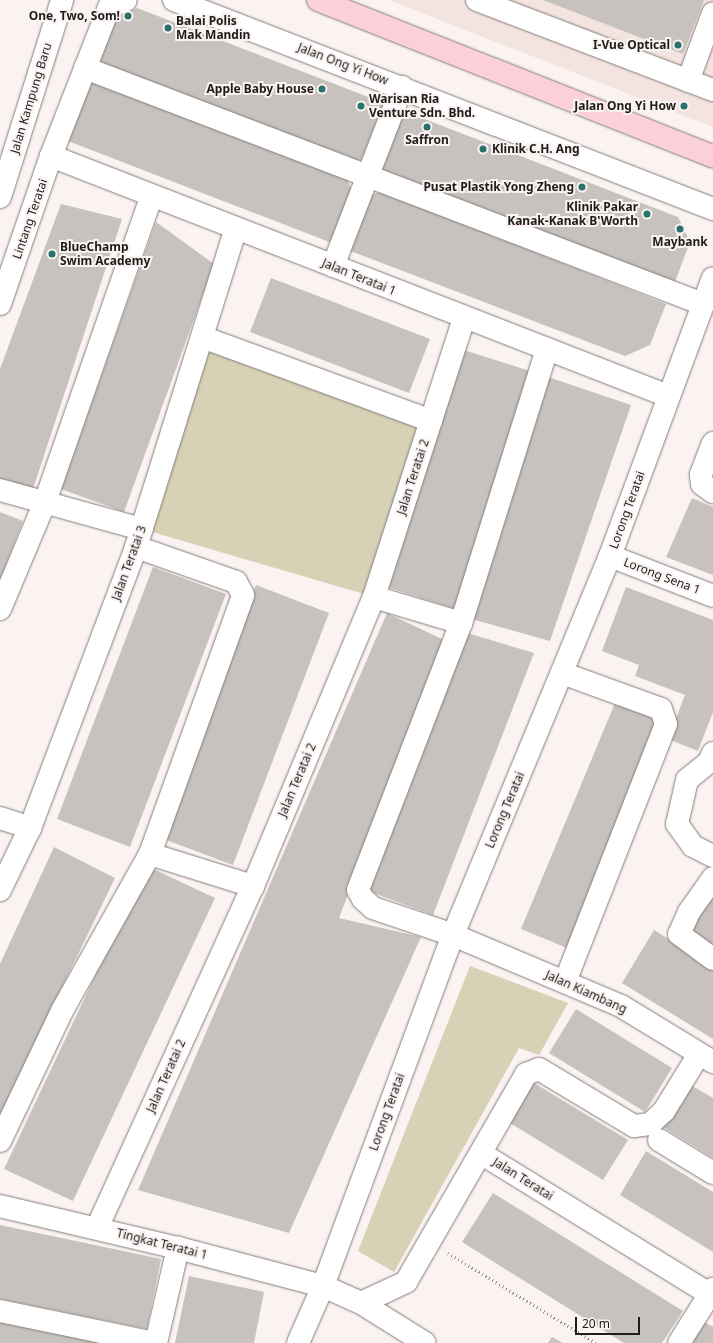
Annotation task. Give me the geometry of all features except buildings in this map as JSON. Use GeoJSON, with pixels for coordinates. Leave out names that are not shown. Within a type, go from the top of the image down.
{"type":"FeatureCollection","features":[{"type":"Feature","properties":{"kind":"main road"},"geometry":{"type":"LineString","coordinates":[[318,0],[713,156]]}},
{"type":"Feature","properties":{"kind":"street","name":"Jalan Kampung Baru"},"geometry":{"type":"LineString","coordinates":[[0,197],[62,0]]}},
{"type":"Feature","properties":{"kind":"street"},"geometry":{"type":"LineString","coordinates":[[51,156],[109,7],[126,0]]}},
{"type":"Feature","properties":{"kind":"street","name":"Jalan Ong Yi How"},"geometry":{"type":"LineString","coordinates":[[174,0],[402,86],[713,209]]}},
{"type":"Feature","properties":{"kind":"street"},"geometry":{"type":"LineString","coordinates":[[477,0],[713,90]]}},
{"type":"Feature","properties":{"kind":"street"},"geometry":{"type":"LineString","coordinates":[[688,81],[713,13]]}},
{"type":"Feature","properties":{"kind":"street"},"geometry":{"type":"LineString","coordinates":[[85,68],[703,304]]}},
{"type":"Feature","properties":{"kind":"street"},"geometry":{"type":"LineString","coordinates":[[333,266],[402,86]]}},
{"type":"Feature","properties":{"kind":"street","name":"Jalan Teratai 1"},"geometry":{"type":"LineString","coordinates":[[51,156],[151,197],[236,228],[464,318],[668,396]]}},
{"type":"Feature","properties":{"kind":"street","name":"Lintang Teratai"},"geometry":{"type":"LineString","coordinates":[[0,304],[51,156]]}},
{"type":"Feature","properties":{"kind":"street"},"geometry":{"type":"LineString","coordinates":[[0,609],[45,502],[151,197]]}},
{"type":"Feature","properties":{"kind":"street","name":"Jalan Teratai 3"},"geometry":{"type":"LineString","coordinates":[[0,890],[30,828],[139,538],[236,228]]}},
{"type":"Feature","properties":{"kind":"street","name":"Lorong Teratai"},"geometry":{"type":"LineString","coordinates":[[298,1343],[323,1286],[453,935],[610,556],[668,396],[713,278]]}},
{"type":"Feature","properties":{"kind":"street","name":"Jalan Teratai 2"},"geometry":{"type":"LineString","coordinates":[[97,1228],[253,886],[374,597],[464,318]]}},
{"type":"Feature","properties":{"kind":"street"},"geometry":{"type":"LineString","coordinates":[[202,337],[431,421]]}},
{"type":"Feature","properties":{"kind":"street"},"geometry":{"type":"LineString","coordinates":[[374,597],[461,623],[547,349]]}},
{"type":"Feature","properties":{"kind":"street"},"geometry":{"type":"LineString","coordinates":[[713,443],[701,475],[702,484],[713,492]]}},
{"type":"Feature","properties":{"kind":"street"},"geometry":{"type":"LineString","coordinates":[[0,490],[45,502],[139,538],[236,582],[243,595],[150,854],[64,1009],[0,1141]]}},
{"type":"Feature","properties":{"kind":"street","name":"Lorong Sena 1"},"geometry":{"type":"LineString","coordinates":[[610,556],[713,596]]}},
{"type":"Feature","properties":{"kind":"street","name":"Jalan Kiambang"},"geometry":{"type":"LineString","coordinates":[[461,623],[358,890],[363,899],[373,908],[453,935],[621,1006],[706,1058]]}},
{"type":"Feature","properties":{"kind":"street"},"geometry":{"type":"LineString","coordinates":[[562,673],[661,709],[666,724],[565,982]]}},
{"type":"Feature","properties":{"kind":"street"},"geometry":{"type":"LineString","coordinates":[[713,753],[709,762],[687,780],[678,824],[693,846],[713,856]]}},
{"type":"Feature","properties":{"kind":"street"},"geometry":{"type":"LineString","coordinates":[[0,818],[30,828]]}},
{"type":"Feature","properties":{"kind":"street"},"geometry":{"type":"LineString","coordinates":[[150,854],[253,886]]}},
{"type":"Feature","properties":{"kind":"street"},"geometry":{"type":"LineString","coordinates":[[713,878],[689,912],[679,934],[713,959]]}},
{"type":"Feature","properties":{"kind":"street"},"geometry":{"type":"LineString","coordinates":[[482,1154],[526,1074],[539,1069],[634,1126],[650,1124],[664,1111],[706,1058]]}},
{"type":"Feature","properties":{"kind":"street"},"geometry":{"type":"LineString","coordinates":[[659,1140],[713,1173]]}},
{"type":"Feature","properties":{"kind":"street","name":"Jalan Teratai"},"geometry":{"type":"LineString","coordinates":[[361,1303],[406,1282],[482,1154],[712,1293]]}},
{"type":"Feature","properties":{"kind":"street","name":"Tingkat Teratai 1"},"geometry":{"type":"LineString","coordinates":[[0,1206],[178,1248],[323,1286]]}},
{"type":"Feature","properties":{"kind":"street"},"geometry":{"type":"LineString","coordinates":[[0,1311],[155,1343],[178,1248]]}},
{"type":"Feature","properties":{"kind":"street"},"geometry":{"type":"LineString","coordinates":[[323,1286],[361,1303],[425,1343]]}},
{"type":"Feature","properties":{"kind":"street"},"geometry":{"type":"LineString","coordinates":[[679,1343],[712,1293]]}},
{"type":"Feature","properties":{"kind":"path"},"geometry":{"type":"LineString","coordinates":[[430,1242],[596,1343]]}},
{"type":"Feature","properties":{"kind":"shaded area"},"geometry":{"type":"Polygon","coordinates":[[[389,0],[713,0],[713,127],[389,0]]]}},
{"type":"Feature","properties":{"kind":"shaded area"},"geometry":{"type":"Polygon","coordinates":[[[207,339],[431,421],[374,597],[142,529],[207,339]]]}},
{"type":"Feature","properties":{"kind":"shaded area"},"geometry":{"type":"Polygon","coordinates":[[[470,966],[568,1003],[539,1055],[519,1048],[394,1272],[358,1251],[470,966]]]}},
{"type":"Feature","properties":{"kind":"place","name":"One, Two, Som!"},"geometry":{"type":"Point","coordinates":[128,16]}},
{"type":"Feature","properties":{"kind":"place","name":"Balai Polis Mak Mandin"},"geometry":{"type":"Point","coordinates":[168,28]}},
{"type":"Feature","properties":{"kind":"place","name":"I-Vue Optical"},"geometry":{"type":"Point","coordinates":[678,45]}},
{"type":"Feature","properties":{"kind":"place","name":"Apple Baby House"},"geometry":{"type":"Point","coordinates":[322,89]}},
{"type":"Feature","properties":{"kind":"place","name":"Warisan Ria Venture Sdn. Bhd."},"geometry":{"type":"Point","coordinates":[361,106]}},
{"type":"Feature","properties":{"kind":"place","name":"Jalan Ong Yi How"},"geometry":{"type":"Point","coordinates":[684,106]}},
{"type":"Feature","properties":{"kind":"place","name":"Saffron"},"geometry":{"type":"Point","coordinates":[427,127]}},
{"type":"Feature","properties":{"kind":"place","name":"Klinik C.H. Ang"},"geometry":{"type":"Point","coordinates":[483,149]}},
{"type":"Feature","properties":{"kind":"place","name":"Pusat Plastik Yong Zheng"},"geometry":{"type":"Point","coordinates":[582,187]}},
{"type":"Feature","properties":{"kind":"place","name":"Klinik Pakar Kanak-Kanak B'Worth"},"geometry":{"type":"Point","coordinates":[647,214]}},
{"type":"Feature","properties":{"kind":"place","name":"Maybank"},"geometry":{"type":"Point","coordinates":[680,229]}},
{"type":"Feature","properties":{"kind":"place","name":"BlueChamp Swim Academy"},"geometry":{"type":"Point","coordinates":[52,254]}}]}
